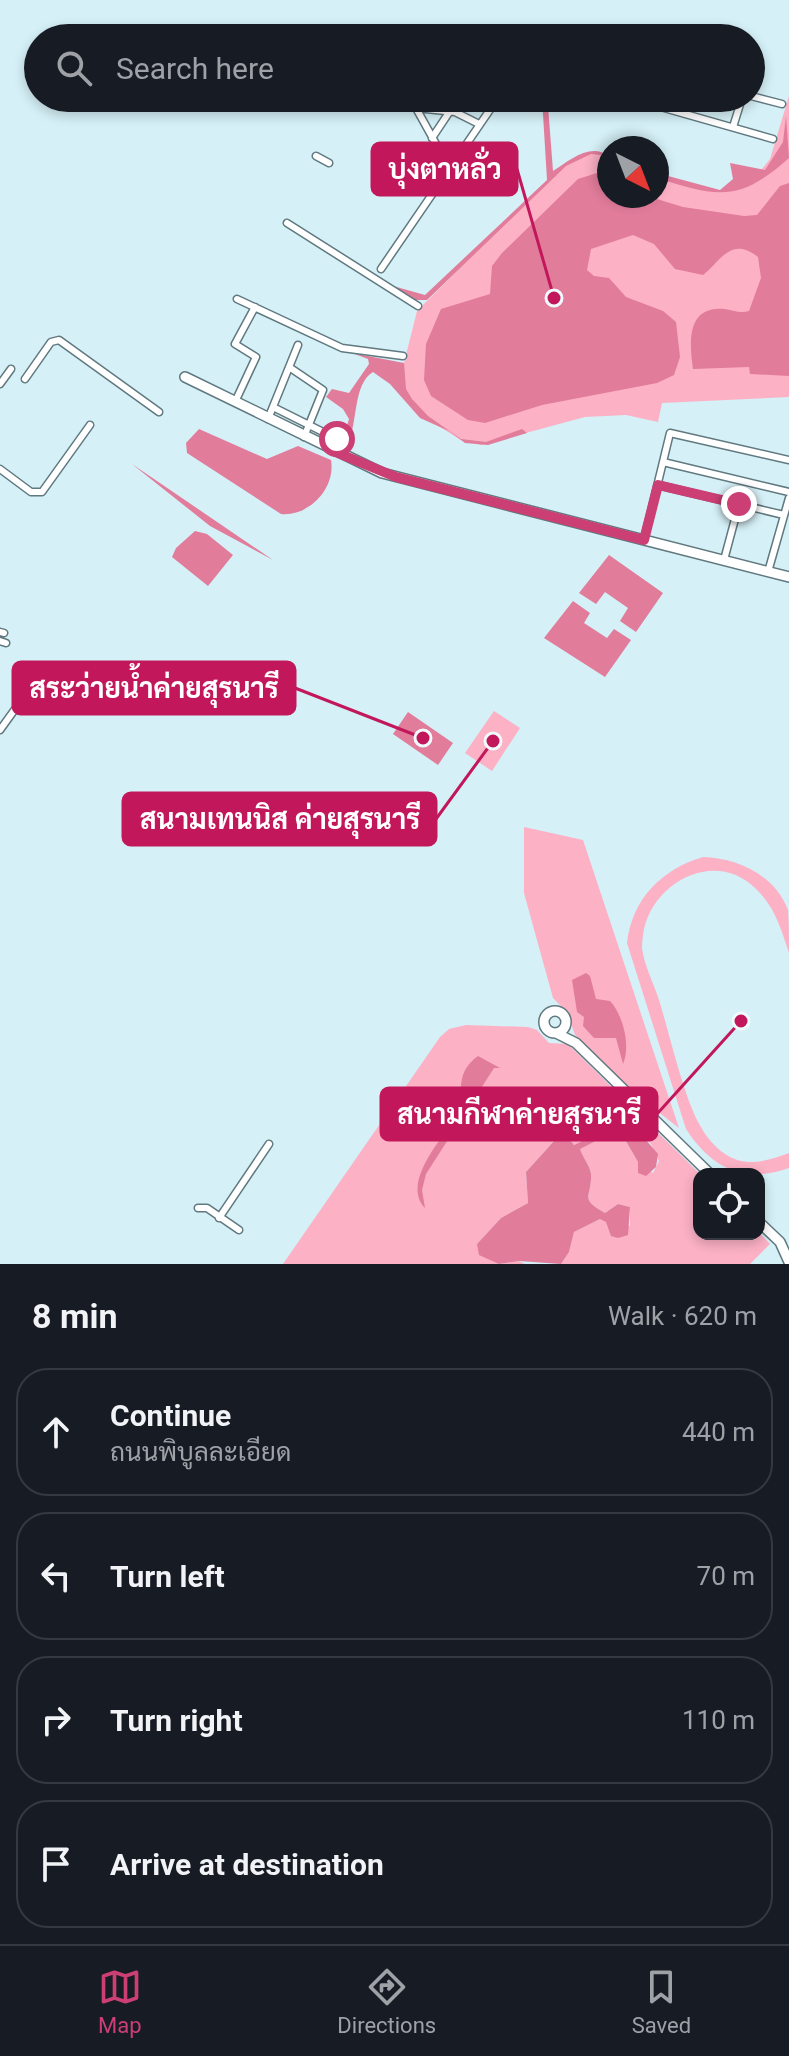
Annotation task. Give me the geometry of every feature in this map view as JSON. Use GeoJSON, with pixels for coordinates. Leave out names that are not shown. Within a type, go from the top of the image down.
{"type":"FeatureCollection","features":[{"type":"Feature","properties":{"kind":"street"},"geometry":{"type":"LineString","coordinates":[[765,100],[782,104]]}},
{"type":"Feature","properties":{"kind":"street"},"geometry":{"type":"LineString","coordinates":[[418,112],[432,138],[454,158]]}},
{"type":"Feature","properties":{"kind":"street"},"geometry":{"type":"LineString","coordinates":[[432,138],[449,112]]}},
{"type":"Feature","properties":{"kind":"street"},"geometry":{"type":"LineString","coordinates":[[452,112],[479,124]]}},
{"type":"Feature","properties":{"kind":"street"},"geometry":{"type":"LineString","coordinates":[[381,269],[488,112]]}},
{"type":"Feature","properties":{"kind":"street"},"geometry":{"type":"LineString","coordinates":[[686,112],[773,139]]}},
{"type":"Feature","properties":{"kind":"street"},"geometry":{"type":"LineString","coordinates":[[733,127],[738,112]]}},
{"type":"Feature","properties":{"kind":"street"},"geometry":{"type":"LineString","coordinates":[[316,156],[329,163]]}},
{"type":"Feature","properties":{"kind":"street"},"geometry":{"type":"LineString","coordinates":[[287,223],[418,306]]}},
{"type":"Feature","properties":{"kind":"street"},"geometry":{"type":"LineString","coordinates":[[237,299],[342,348],[403,356]]}},
{"type":"Feature","properties":{"kind":"street"},"geometry":{"type":"LineString","coordinates":[[235,402],[256,357],[235,344],[255,307]]}},
{"type":"Feature","properties":{"kind":"street"},"geometry":{"type":"LineString","coordinates":[[25,379],[51,342],[59,340],[159,412]]}},
{"type":"Feature","properties":{"kind":"street"},"geometry":{"type":"LineString","coordinates":[[268,419],[298,345]]}},
{"type":"Feature","properties":{"kind":"street"},"geometry":{"type":"LineString","coordinates":[[289,367],[323,390],[304,437]]}},
{"type":"Feature","properties":{"kind":"street"},"geometry":{"type":"LineString","coordinates":[[0,384],[11,369]]}},
{"type":"Feature","properties":{"kind":"street"},"geometry":{"type":"LineString","coordinates":[[185,377],[333,451],[396,477],[789,577]]}},
{"type":"Feature","properties":{"kind":"street"},"geometry":{"type":"LineString","coordinates":[[273,407],[337,439],[333,451]]}},
{"type":"Feature","properties":{"kind":"street"},"geometry":{"type":"LineString","coordinates":[[0,469],[31,492],[42,492],[90,425]]}},
{"type":"Feature","properties":{"kind":"street"},"geometry":{"type":"LineString","coordinates":[[644,540],[670,433],[789,460]]}},
{"type":"Feature","properties":{"kind":"street"},"geometry":{"type":"LineString","coordinates":[[663,462],[789,495],[786,516],[768,572]]}},
{"type":"Feature","properties":{"kind":"street"},"geometry":{"type":"LineString","coordinates":[[658,485],[786,516]]}},
{"type":"Feature","properties":{"kind":"street"},"geometry":{"type":"LineString","coordinates":[[724,560],[739,504]]}},
{"type":"Feature","properties":{"kind":"street"},"geometry":{"type":"LineString","coordinates":[[0,730],[44,669]]}},
{"type":"Feature","properties":{"kind":"street"},"geometry":{"type":"LineString","coordinates":[[573,1040],[545,1026],[549,1013],[560,1012],[573,1040],[704,1168]]}},
{"type":"Feature","properties":{"kind":"street"},"geometry":{"type":"LineString","coordinates":[[556,1033],[565,1024]]}},
{"type":"Feature","properties":{"kind":"street"},"geometry":{"type":"LineString","coordinates":[[219,1218],[269,1144]]}},
{"type":"Feature","properties":{"kind":"street"},"geometry":{"type":"LineString","coordinates":[[198,1208],[207,1208],[239,1230]]}},
{"type":"Feature","properties":{"kind":"street"},"geometry":{"type":"LineString","coordinates":[[765,1227],[784,1244],[789,1262]]}},
{"type":"Feature","properties":{"kind":"shaded area"},"geometry":{"type":"Polygon","coordinates":[[[789,96],[789,397],[662,403],[658,422],[626,415],[585,417],[481,445],[461,440],[424,417],[404,388],[403,367],[417,311],[562,166],[584,153],[597,154],[597,208],[669,208],[669,179],[718,192],[753,180],[770,159],[789,96]]]}},
{"type":"Feature","properties":{"kind":"shaded area"},"geometry":{"type":"Polygon","coordinates":[[[543,112],[548,112],[553,171],[573,158],[597,151],[597,155],[591,154],[566,166],[427,300],[415,300],[393,286],[425,295],[547,180],[543,112]]]}},
{"type":"Feature","properties":{"kind":"shaded area"},"geometry":{"type":"Polygon","coordinates":[[[786,116],[789,158],[756,183],[741,189],[712,192],[669,181],[669,176],[720,190],[733,179],[730,163],[765,170],[783,142],[786,116]]]}},
{"type":"Feature","properties":{"kind":"shaded area"},"geometry":{"type":"Polygon","coordinates":[[[597,173],[597,208],[669,208],[669,203],[744,216],[757,215],[780,186],[789,183],[789,376],[750,374],[749,367],[693,369],[691,337],[697,319],[712,310],[749,311],[761,278],[758,257],[749,251],[733,250],[703,275],[675,269],[654,244],[633,235],[591,249],[587,270],[594,276],[609,278],[626,297],[663,311],[676,322],[680,357],[674,375],[657,383],[542,405],[485,423],[468,420],[431,396],[424,380],[426,344],[441,309],[490,294],[492,266],[578,179],[597,173]]]}},
{"type":"Feature","properties":{"kind":"shaded area"},"geometry":{"type":"Polygon","coordinates":[[[352,353],[404,363],[406,389],[412,399],[428,416],[461,439],[486,442],[522,429],[527,433],[488,445],[465,443],[449,431],[420,418],[390,384],[373,372],[362,385],[348,444],[341,445],[349,419],[343,409],[326,397],[332,389],[349,393],[369,364],[368,359],[352,353]]]}},
{"type":"Feature","properties":{"kind":"shaded area"},"geometry":{"type":"Polygon","coordinates":[[[199,429],[267,459],[298,446],[331,460],[329,481],[310,506],[291,514],[281,514],[187,453],[186,443],[199,429]]]}},
{"type":"Feature","properties":{"kind":"shaded area"},"geometry":{"type":"Polygon","coordinates":[[[132,464],[273,560],[210,526],[132,464]]]}},
{"type":"Feature","properties":{"kind":"shaded area"},"geometry":{"type":"Polygon","coordinates":[[[195,531],[207,534],[233,555],[208,586],[172,557],[176,548],[195,531]]]}},
{"type":"Feature","properties":{"kind":"shaded area"},"geometry":{"type":"Polygon","coordinates":[[[609,555],[663,593],[636,632],[620,621],[628,608],[605,592],[596,604],[579,593],[609,555]]]}},
{"type":"Feature","properties":{"kind":"shaded area"},"geometry":{"type":"Polygon","coordinates":[[[573,601],[590,613],[584,623],[607,638],[614,629],[631,640],[605,677],[544,638],[573,601]]]}},
{"type":"Feature","properties":{"kind":"shaded area"},"geometry":{"type":"Polygon","coordinates":[[[494,711],[520,728],[492,771],[465,753],[494,711]]]}},
{"type":"Feature","properties":{"kind":"shaded area"},"geometry":{"type":"Polygon","coordinates":[[[408,712],[453,743],[438,765],[393,734],[408,712]]]}},
{"type":"Feature","properties":{"kind":"shaded area"},"geometry":{"type":"Polygon","coordinates":[[[524,827],[583,840],[679,1128],[626,1087],[575,1035],[567,1012],[553,998],[524,893],[524,827]]]}},
{"type":"Feature","properties":{"kind":"shaded area"},"geometry":{"type":"Polygon","coordinates":[[[703,857],[741,865],[774,887],[788,910],[789,953],[773,911],[756,889],[740,877],[724,871],[706,871],[674,884],[661,896],[650,912],[642,946],[683,1084],[703,1131],[722,1152],[741,1161],[765,1161],[789,1153],[789,1168],[773,1173],[765,1174],[765,1168],[727,1168],[707,1154],[686,1129],[627,943],[630,927],[642,900],[662,878],[703,857]]]}},
{"type":"Feature","properties":{"kind":"shaded area"},"geometry":{"type":"Polygon","coordinates":[[[586,973],[590,976],[596,999],[610,1001],[619,1014],[626,1040],[623,1064],[616,1038],[594,1038],[583,1026],[584,1017],[577,1012],[572,980],[586,973]]]}},
{"type":"Feature","properties":{"kind":"shaded area"},"geometry":{"type":"Polygon","coordinates":[[[466,1025],[528,1027],[537,1030],[549,1043],[568,1044],[694,1168],[693,1240],[765,1239],[770,1244],[750,1264],[561,1264],[569,1252],[574,1232],[600,1219],[630,1226],[630,1207],[618,1204],[605,1213],[589,1200],[591,1174],[579,1149],[619,1129],[638,1162],[653,1173],[659,1161],[651,1144],[622,1112],[614,1126],[574,1145],[567,1136],[569,1112],[564,1130],[526,1172],[528,1203],[501,1218],[477,1244],[499,1264],[283,1264],[440,1037],[449,1029],[466,1025]]]}},
{"type":"Feature","properties":{"kind":"shaded area"},"geometry":{"type":"Polygon","coordinates":[[[478,1056],[500,1068],[494,1068],[426,1174],[422,1190],[425,1208],[419,1197],[418,1184],[422,1171],[463,1108],[462,1079],[467,1067],[478,1056]]]}},
{"type":"Feature","properties":{"kind":"shaded area"},"geometry":{"type":"Polygon","coordinates":[[[569,1112],[567,1136],[574,1145],[614,1126],[615,1116],[622,1112],[658,1154],[656,1167],[646,1176],[638,1173],[638,1162],[619,1129],[580,1149],[591,1174],[589,1200],[605,1213],[618,1204],[630,1207],[628,1235],[618,1238],[611,1236],[606,1222],[600,1219],[574,1232],[569,1252],[561,1264],[519,1261],[499,1264],[479,1255],[477,1244],[501,1218],[528,1203],[526,1172],[564,1130],[569,1112]]]}},
{"type":"Feature","properties":{"kind":"place","name":"บุ่งตาหลั่ว"},"geometry":{"type":"Point","coordinates":[554,298]}},
{"type":"Feature","properties":{"kind":"place","name":"สระว่ายนํ้าค่ายสุรนารี"},"geometry":{"type":"Point","coordinates":[423,738]}},
{"type":"Feature","properties":{"kind":"place","name":"สนามเทนนิส ค่ายสุรนารี"},"geometry":{"type":"Point","coordinates":[493,741]}},
{"type":"Feature","properties":{"kind":"place","name":"สนามกีฬาค่ายสุรนารี"},"geometry":{"type":"Point","coordinates":[741,1021]}},
{"type":"Feature","properties":{"kind":"route"},"geometry":{"type":"LineString","coordinates":[[337,439],[333,451],[382,473],[644,540],[658,485],[739,504]]}}]}
